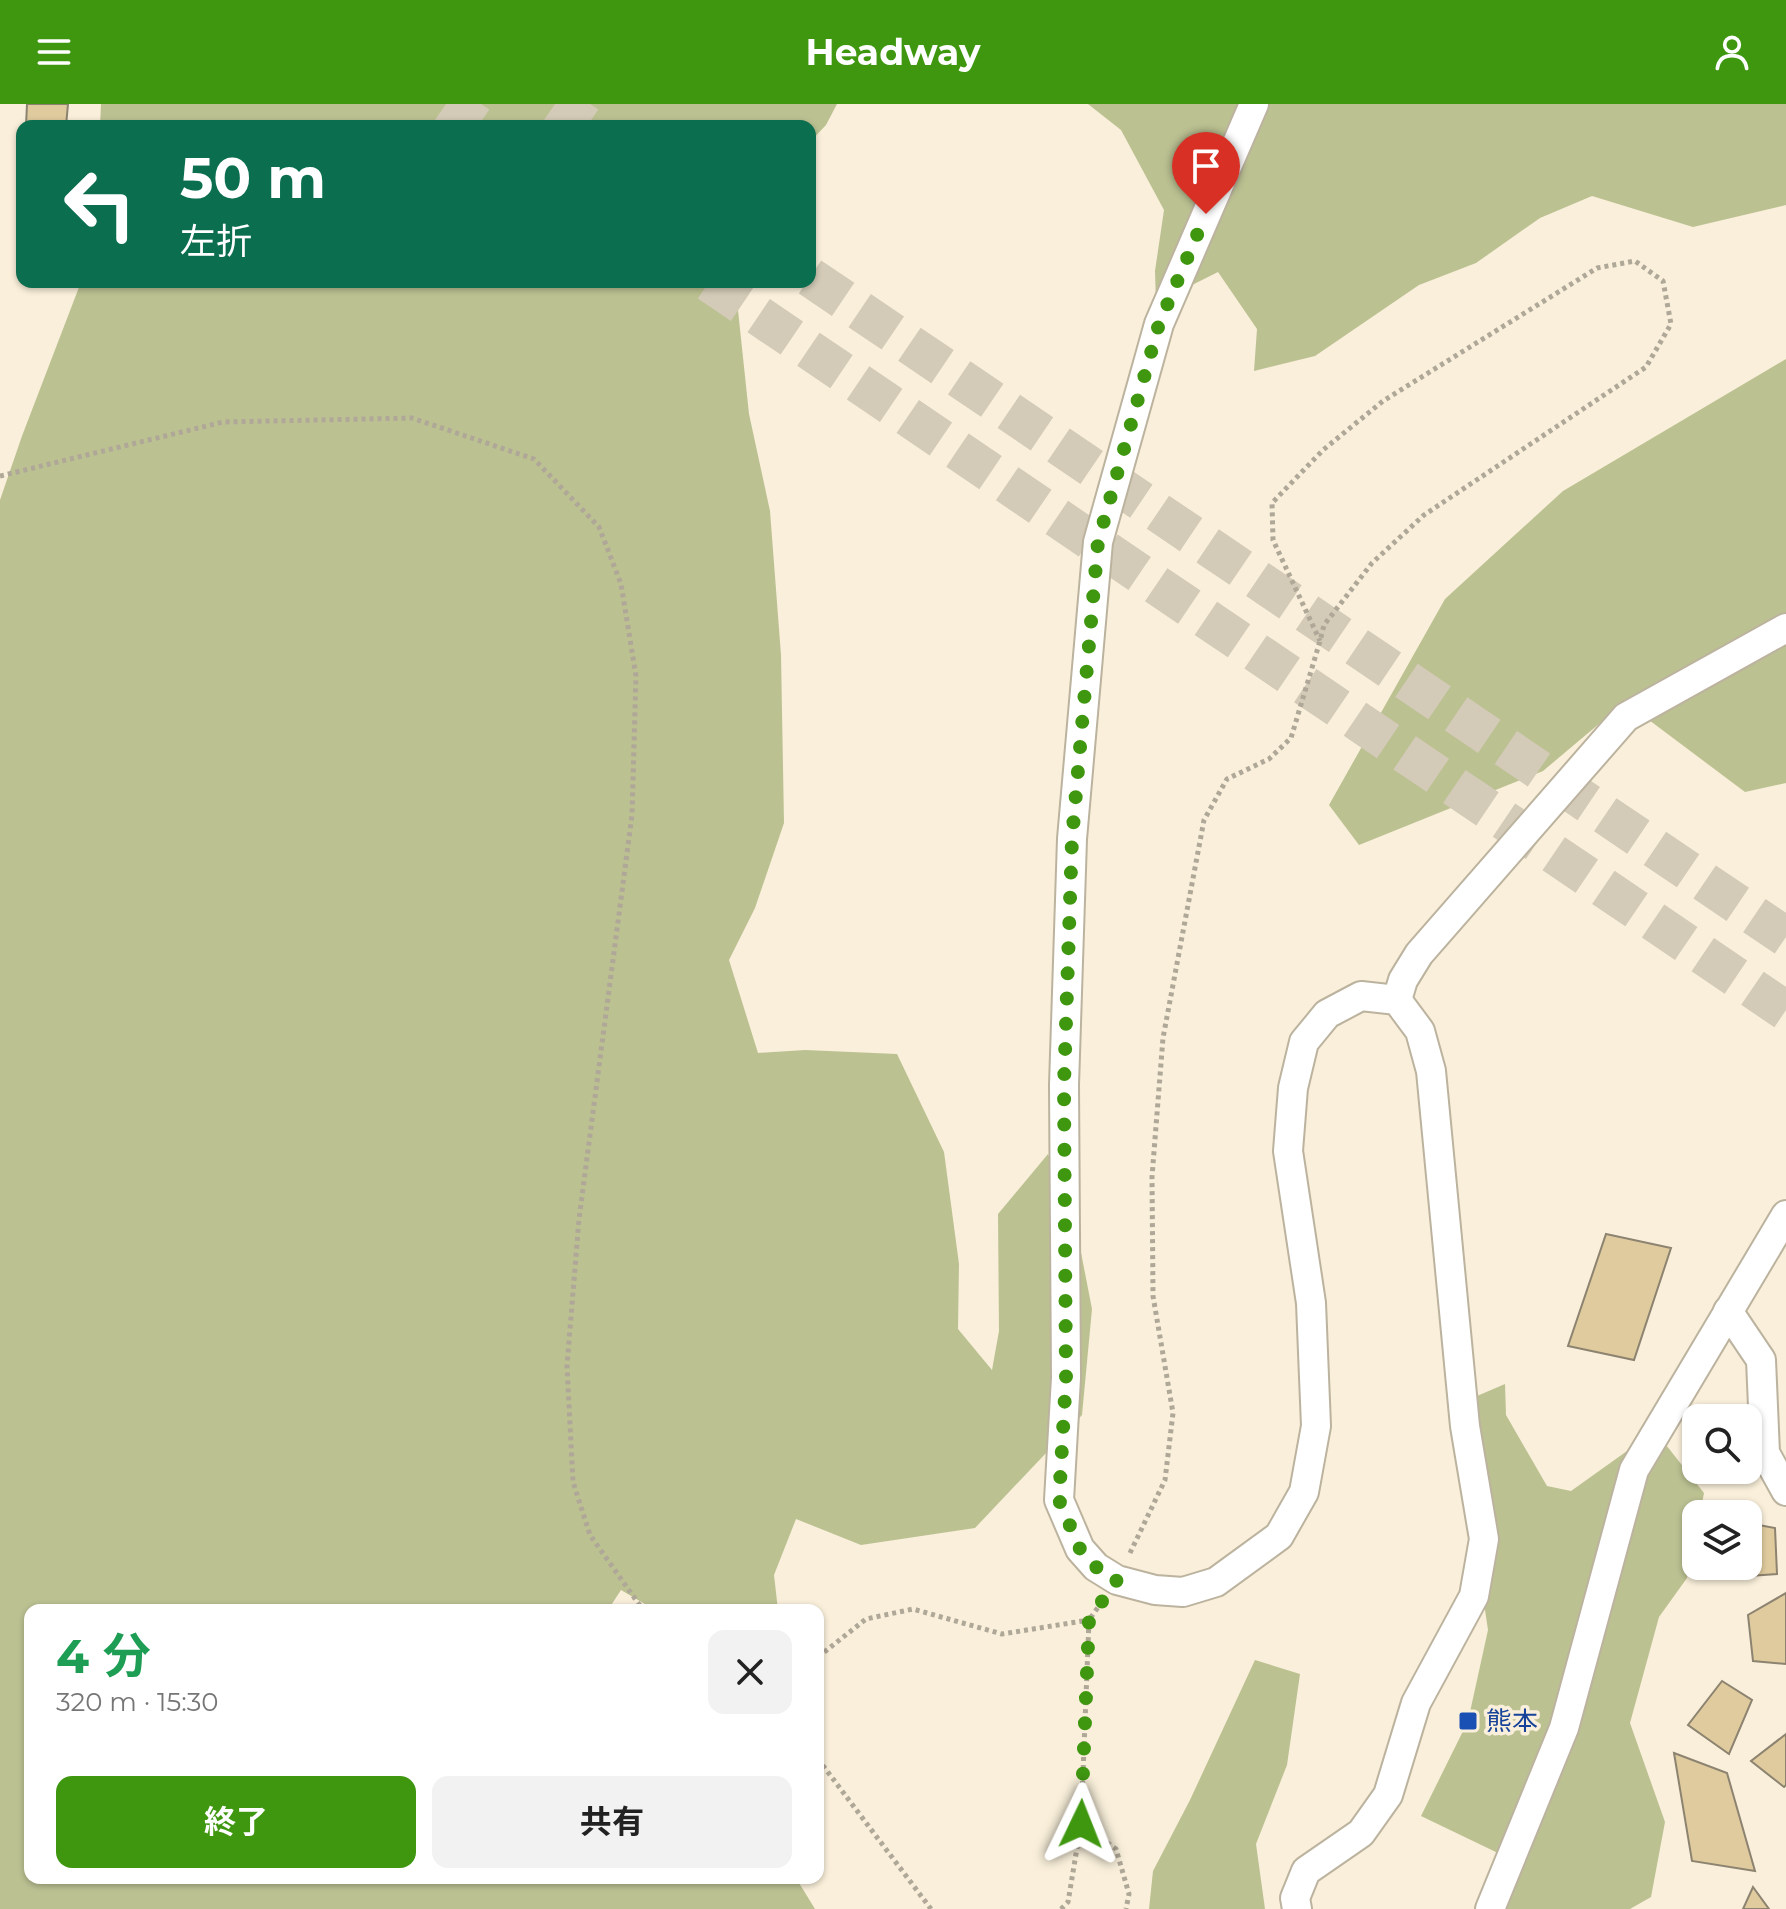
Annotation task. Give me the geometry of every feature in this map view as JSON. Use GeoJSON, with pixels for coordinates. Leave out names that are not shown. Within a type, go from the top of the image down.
{"type":"FeatureCollection","features":[{"type":"Feature","properties":{"kind":"street"},"geometry":{"type":"LineString","coordinates":[[1254,104],[1159,324],[1098,542],[1072,839],[1064,1085],[1066,1378],[1059,1500],[1080,1549],[1096,1567],[1117,1580],[1155,1590],[1183,1592],[1216,1582],[1279,1536],[1304,1492],[1316,1426],[1311,1303],[1288,1151],[1293,1088],[1304,1042],[1327,1014],[1361,996],[1397,1000],[1420,1031],[1431,1071],[1465,1426],[1484,1539],[1474,1596],[1416,1703],[1388,1795],[1361,1833],[1306,1871],[1295,1898],[1297,1909]]}},
{"type":"Feature","properties":{"kind":"street"},"geometry":{"type":"LineString","coordinates":[[1397,1000],[1403,980],[1419,954],[1626,717],[1786,628]]}},
{"type":"Feature","properties":{"kind":"street"},"geometry":{"type":"LineString","coordinates":[[1490,1909],[1564,1728],[1634,1470],[1786,1215]]}},
{"type":"Feature","properties":{"kind":"street"},"geometry":{"type":"LineString","coordinates":[[1728,1311],[1761,1360],[1765,1453],[1786,1491]]}},
{"type":"Feature","properties":{"kind":"path"},"geometry":{"type":"LineString","coordinates":[[1061,1909],[1068,1902],[1081,1824],[1089,1620],[1117,1580],[1165,1480],[1173,1413],[1153,1296],[1152,1177],[1163,1038],[1204,820],[1227,779],[1269,759],[1291,738],[1320,641],[1324,625],[1372,563],[1424,515],[1646,367],[1671,324],[1663,281],[1635,261],[1597,268],[1383,401],[1323,450],[1272,503],[1273,540],[1320,641]]}},
{"type":"Feature","properties":{"kind":"path"},"geometry":{"type":"LineString","coordinates":[[0,476],[223,422],[412,418],[534,459],[599,527],[621,584],[636,676],[632,815],[579,1219],[567,1366],[573,1482],[590,1535],[639,1604]]}},
{"type":"Feature","properties":{"kind":"path"},"geometry":{"type":"LineString","coordinates":[[824,1652],[866,1619],[913,1609],[1002,1634],[1089,1620]]}},
{"type":"Feature","properties":{"kind":"path"},"geometry":{"type":"LineString","coordinates":[[824,1767],[931,1909]]}},
{"type":"Feature","properties":{"kind":"path"},"geometry":{"type":"LineString","coordinates":[[1081,1824],[1116,1849],[1129,1894],[1126,1909]]}},
{"type":"Feature","properties":{"kind":"green space"},"geometry":{"type":"Polygon","coordinates":[[[101,104],[837,104],[826,125],[816,136],[816,120],[100,120],[101,104]]]}},
{"type":"Feature","properties":{"kind":"green space"},"geometry":{"type":"Polygon","coordinates":[[[1088,104],[1786,104],[1786,205],[1693,227],[1592,196],[1540,218],[1476,263],[1419,285],[1315,356],[1254,371],[1257,329],[1218,272],[1156,303],[1155,271],[1164,210],[1121,130],[1088,104]]]}},
{"type":"Feature","properties":{"kind":"green space"},"geometry":{"type":"Polygon","coordinates":[[[79,288],[736,288],[749,414],[770,511],[781,655],[784,823],[755,908],[729,960],[758,1053],[805,1050],[897,1054],[944,1152],[959,1264],[958,1329],[992,1370],[999,1331],[998,1214],[1048,1154],[1077,1232],[1092,1309],[1082,1415],[975,1528],[861,1545],[796,1519],[774,1575],[777,1604],[645,1604],[621,1590],[612,1604],[24,1604],[24,1884],[800,1884],[815,1909],[0,1909],[0,500],[79,288]]]}},
{"type":"Feature","properties":{"kind":"green space"},"geometry":{"type":"Polygon","coordinates":[[[1786,359],[1786,783],[1745,792],[1625,702],[1543,771],[1359,845],[1329,805],[1445,599],[1563,491],[1786,359]]]}},
{"type":"Feature","properties":{"kind":"green space"},"geometry":{"type":"Polygon","coordinates":[[[1505,1384],[1506,1415],[1547,1486],[1571,1491],[1655,1431],[1682,1465],[1682,1484],[1697,1484],[1704,1493],[1703,1500],[1682,1500],[1682,1580],[1686,1580],[1659,1617],[1630,1723],[1665,1822],[1651,1897],[1630,1909],[1507,1909],[1500,1854],[1421,1816],[1468,1721],[1488,1630],[1474,1536],[1463,1402],[1505,1384]]]}},
{"type":"Feature","properties":{"kind":"green space"},"geometry":{"type":"Polygon","coordinates":[[[1255,1660],[1300,1674],[1287,1765],[1256,1844],[1265,1909],[1149,1909],[1153,1871],[1190,1800],[1255,1660]]]}},
{"type":"Feature","properties":{"kind":"building"},"geometry":{"type":"Polygon","coordinates":[[[27,104],[68,104],[67,120],[26,120],[27,104]]]}},
{"type":"Feature","properties":{"kind":"building"},"geometry":{"type":"Polygon","coordinates":[[[1606,1234],[1671,1248],[1634,1360],[1568,1346],[1606,1234]]]}},
{"type":"Feature","properties":{"kind":"building"},"geometry":{"type":"Polygon","coordinates":[[[1762,1526],[1775,1528],[1777,1574],[1762,1575],[1762,1526]]]}},
{"type":"Feature","properties":{"kind":"building"},"geometry":{"type":"Polygon","coordinates":[[[1786,1593],[1786,1664],[1753,1661],[1748,1615],[1786,1593]]]}},
{"type":"Feature","properties":{"kind":"building"},"geometry":{"type":"Polygon","coordinates":[[[1722,1681],[1752,1700],[1729,1754],[1688,1725],[1722,1681]]]}},
{"type":"Feature","properties":{"kind":"building"},"geometry":{"type":"Polygon","coordinates":[[[1786,1734],[1786,1785],[1784,1787],[1751,1761],[1786,1734]]]}},
{"type":"Feature","properties":{"kind":"building"},"geometry":{"type":"Polygon","coordinates":[[[1674,1753],[1727,1773],[1755,1871],[1692,1861],[1674,1753]]]}},
{"type":"Feature","properties":{"kind":"building"},"geometry":{"type":"Polygon","coordinates":[[[1753,1887],[1769,1909],[1743,1909],[1753,1887]]]}},
{"type":"Feature","properties":{"kind":"tunnel"},"geometry":{"type":"LineString","coordinates":[[446,104],[469,120]]}},
{"type":"Feature","properties":{"kind":"tunnel"},"geometry":{"type":"LineString","coordinates":[[555,104],[578,120]]}},
{"type":"Feature","properties":{"kind":"tunnel"},"geometry":{"type":"LineString","coordinates":[[816,281],[1786,937]]}},
{"type":"Feature","properties":{"kind":"tunnel"},"geometry":{"type":"LineString","coordinates":[[718,288],[1786,1011]]}},
{"type":"Feature","properties":{"kind":"place","name":"熊本"},"geometry":{"type":"Point","coordinates":[1468,1721]}},
{"type":"Feature","properties":{"kind":"route"},"geometry":{"type":"LineString","coordinates":[[1081,1824],[1089,1620],[1117,1580],[1096,1567],[1080,1549],[1059,1500],[1066,1378],[1064,1085],[1072,839],[1098,542],[1159,324],[1206,214]]}}]}
